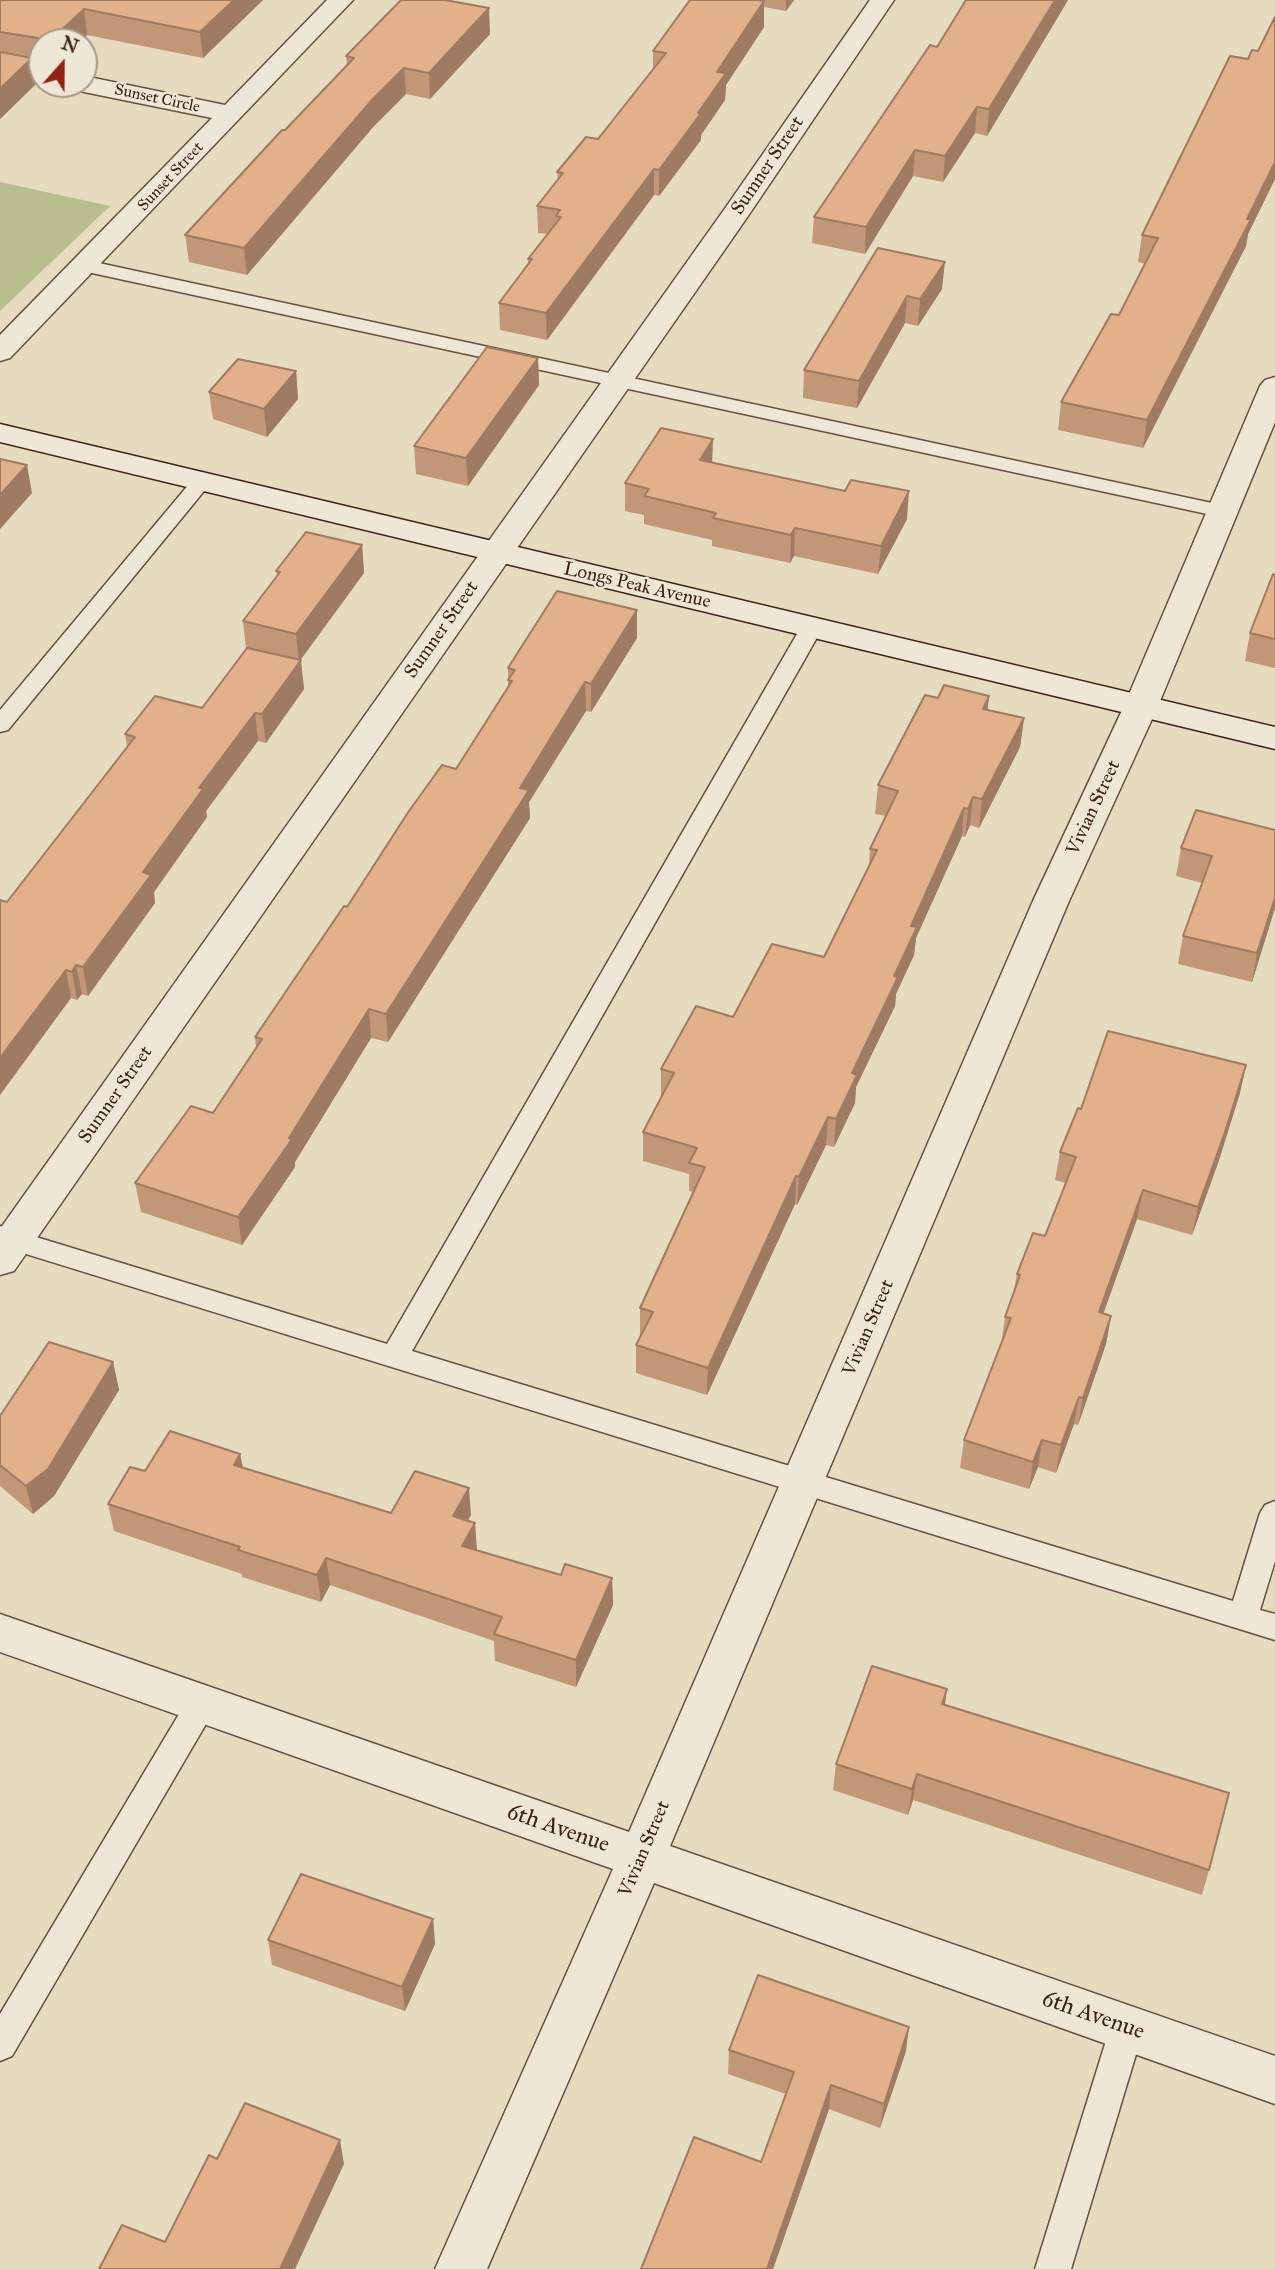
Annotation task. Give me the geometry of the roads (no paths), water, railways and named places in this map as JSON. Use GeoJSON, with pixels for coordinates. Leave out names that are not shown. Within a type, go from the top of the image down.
{"type":"FeatureCollection","features":[{"type":"Feature","properties":{"kind":"street","name":"Sunset Street"},"geometry":{"type":"LineString","coordinates":[[0,352],[341,0]]}},
{"type":"Feature","properties":{"kind":"street","name":"Sumner Street"},"geometry":{"type":"LineString","coordinates":[[5,1245],[496,553],[883,0]]}},
{"type":"Feature","properties":{"kind":"street"},"geometry":{"type":"LineString","coordinates":[[0,67],[28,72]]}},
{"type":"Feature","properties":{"kind":"street","name":"Sunset Circle"},"geometry":{"type":"LineString","coordinates":[[98,87],[230,114]]}},
{"type":"Feature","properties":{"kind":"street","name":"Vivian Street"},"geometry":{"type":"LineString","coordinates":[[461,2269],[641,1858],[1051,901],[1141,706],[1275,386]]}},
{"type":"Feature","properties":{"kind":"street","name":"Longs Peak Avenue"},"geometry":{"type":"LineString","coordinates":[[0,433],[1275,738]]}},
{"type":"Feature","properties":{"kind":"street","name":"6th Avenue"},"geometry":{"type":"LineString","coordinates":[[0,1633],[1275,2080]]}},
{"type":"Feature","properties":{"kind":"lane"},"geometry":{"type":"LineString","coordinates":[[85,266],[1221,511]]}},
{"type":"Feature","properties":{"kind":"lane"},"geometry":{"type":"LineString","coordinates":[[0,725],[202,481]]}},
{"type":"Feature","properties":{"kind":"lane"},"geometry":{"type":"LineString","coordinates":[[394,1357],[812,627]]}},
{"type":"Feature","properties":{"kind":"lane"},"geometry":{"type":"LineString","coordinates":[[5,1245],[394,1357],[1275,1627]]}},
{"type":"Feature","properties":{"kind":"lane"},"geometry":{"type":"LineString","coordinates":[[1243,1617],[1275,1513]]}},
{"type":"Feature","properties":{"kind":"lane"},"geometry":{"type":"LineString","coordinates":[[0,2045],[201,1703]]}},
{"type":"Feature","properties":{"kind":"lane"},"geometry":{"type":"LineString","coordinates":[[1053,2269],[1126,2028]]}}]}
